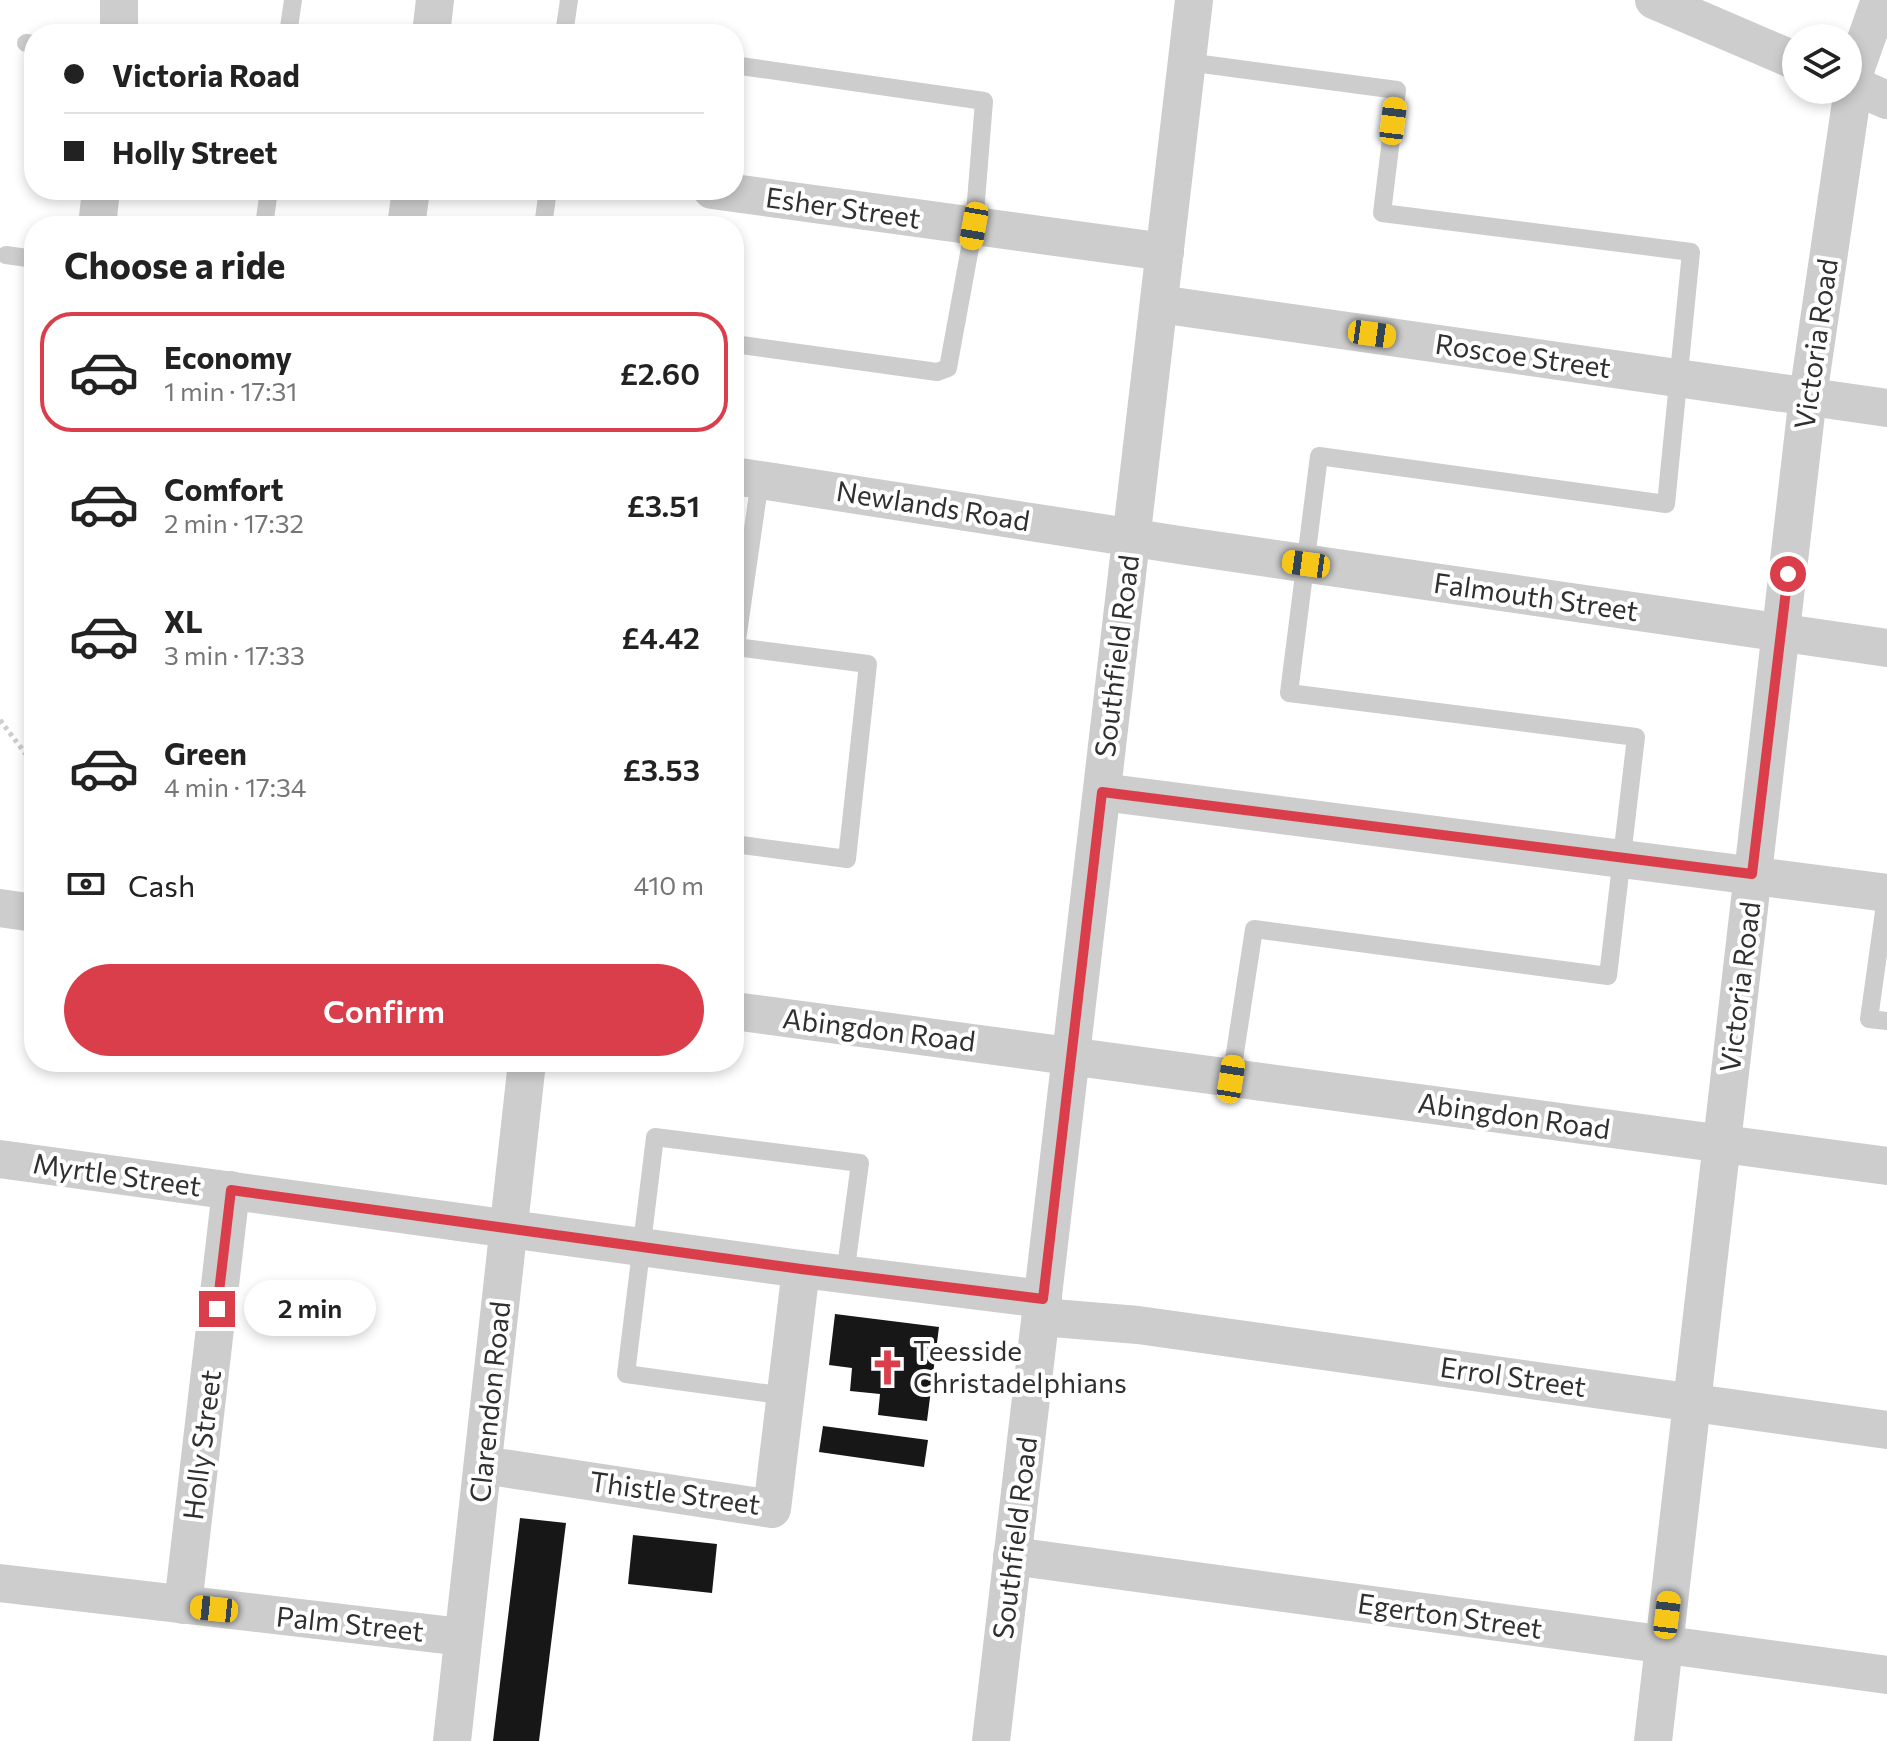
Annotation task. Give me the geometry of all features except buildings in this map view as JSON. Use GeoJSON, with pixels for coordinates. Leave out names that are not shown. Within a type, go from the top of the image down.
{"type":"FeatureCollection","features":[{"type":"Feature","properties":{"kind":"street"},"geometry":{"type":"LineString","coordinates":[[119,0],[119,24]]}},
{"type":"Feature","properties":{"kind":"street"},"geometry":{"type":"LineString","coordinates":[[432,24],[435,0]]}},
{"type":"Feature","properties":{"kind":"street","name":"Southfield Road"},"geometry":{"type":"LineString","coordinates":[[991,1741],[1194,0]]}},
{"type":"Feature","properties":{"kind":"street"},"geometry":{"type":"LineString","coordinates":[[1654,0],[1782,55]]}},
{"type":"Feature","properties":{"kind":"street","name":"Victoria Road"},"geometry":{"type":"LineString","coordinates":[[1862,76],[1880,0]]}},
{"type":"Feature","properties":{"kind":"street","name":"Victoria Road"},"geometry":{"type":"LineString","coordinates":[[1653,1741],[1808,396],[1857,104]]}},
{"type":"Feature","properties":{"kind":"street","name":"Esher Street"},"geometry":{"type":"LineString","coordinates":[[744,194],[1165,252]]}},
{"type":"Feature","properties":{"kind":"street","name":"Roscoe Street"},"geometry":{"type":"LineString","coordinates":[[1159,304],[1887,408]]}},
{"type":"Feature","properties":{"kind":"street","name":"Newlands Road"},"geometry":{"type":"LineString","coordinates":[[747,478],[1186,546]]}},
{"type":"Feature","properties":{"kind":"street","name":"Falmouth Street"},"geometry":{"type":"LineString","coordinates":[[1186,546],[1887,648]]}},
{"type":"Feature","properties":{"kind":"street"},"geometry":{"type":"LineString","coordinates":[[1102,792],[1887,893]]}},
{"type":"Feature","properties":{"kind":"street"},"geometry":{"type":"LineString","coordinates":[[0,908],[24,912]]}},
{"type":"Feature","properties":{"kind":"street","name":"Abingdon Road"},"geometry":{"type":"LineString","coordinates":[[744,1012],[1887,1166]]}},
{"type":"Feature","properties":{"kind":"street","name":"Clarendon Road"},"geometry":{"type":"LineString","coordinates":[[452,1741],[526,1072]]}},
{"type":"Feature","properties":{"kind":"street","name":"Myrtle Street"},"geometry":{"type":"LineString","coordinates":[[0,1159],[845,1275],[1042,1308]]}},
{"type":"Feature","properties":{"kind":"street","name":"Holly Street"},"geometry":{"type":"LineString","coordinates":[[183,1605],[231,1190]]}},
{"type":"Feature","properties":{"kind":"street","name":"Thistle Street"},"geometry":{"type":"LineString","coordinates":[[483,1465],[772,1509],[801,1269]]}},
{"type":"Feature","properties":{"kind":"street","name":"Errol Street"},"geometry":{"type":"LineString","coordinates":[[1042,1308],[1138,1325],[1887,1430]]}},
{"type":"Feature","properties":{"kind":"street","name":"Egerton Street"},"geometry":{"type":"LineString","coordinates":[[1012,1556],[1887,1675]]}},
{"type":"Feature","properties":{"kind":"street","name":"Palm Street"},"geometry":{"type":"LineString","coordinates":[[0,1583],[462,1637]]}},
{"type":"Feature","properties":{"kind":"lane"},"geometry":{"type":"LineString","coordinates":[[289,24],[293,0]]}},
{"type":"Feature","properties":{"kind":"lane"},"geometry":{"type":"LineString","coordinates":[[565,24],[569,0]]}},
{"type":"Feature","properties":{"kind":"lane"},"geometry":{"type":"LineString","coordinates":[[1187,62],[1397,90],[1382,213],[1691,252],[1666,504],[1319,456],[1289,693],[1636,737],[1608,976],[1254,929],[1231,1079]]}},
{"type":"Feature","properties":{"kind":"lane"},"geometry":{"type":"LineString","coordinates":[[744,66],[984,101],[974,226],[948,368],[937,372],[744,345]]}},
{"type":"Feature","properties":{"kind":"lane"},"geometry":{"type":"LineString","coordinates":[[6,255],[24,258]]}},
{"type":"Feature","properties":{"kind":"lane"},"geometry":{"type":"LineString","coordinates":[[744,524],[747,478]]}},
{"type":"Feature","properties":{"kind":"lane"},"geometry":{"type":"LineString","coordinates":[[744,648],[868,664],[847,859],[744,845]]}},
{"type":"Feature","properties":{"kind":"lane"},"geometry":{"type":"LineString","coordinates":[[1887,887],[1869,1019],[1887,1021]]}},
{"type":"Feature","properties":{"kind":"lane"},"geometry":{"type":"LineString","coordinates":[[786,1396],[626,1374],[655,1137],[860,1163],[845,1275]]}},
{"type":"Feature","properties":{"kind":"path"},"geometry":{"type":"LineString","coordinates":[[0,720],[24,752]]}},
{"type":"Feature","properties":{"kind":"place","name":"Teesside Christadelphians"},"geometry":{"type":"Point","coordinates":[887,1367]}},
{"type":"Feature","properties":{"kind":"route"},"geometry":{"type":"LineString","coordinates":[[217,1309],[231,1190],[801,1269],[1043,1299],[1102,792],[1752,874],[1788,574]]}}]}
